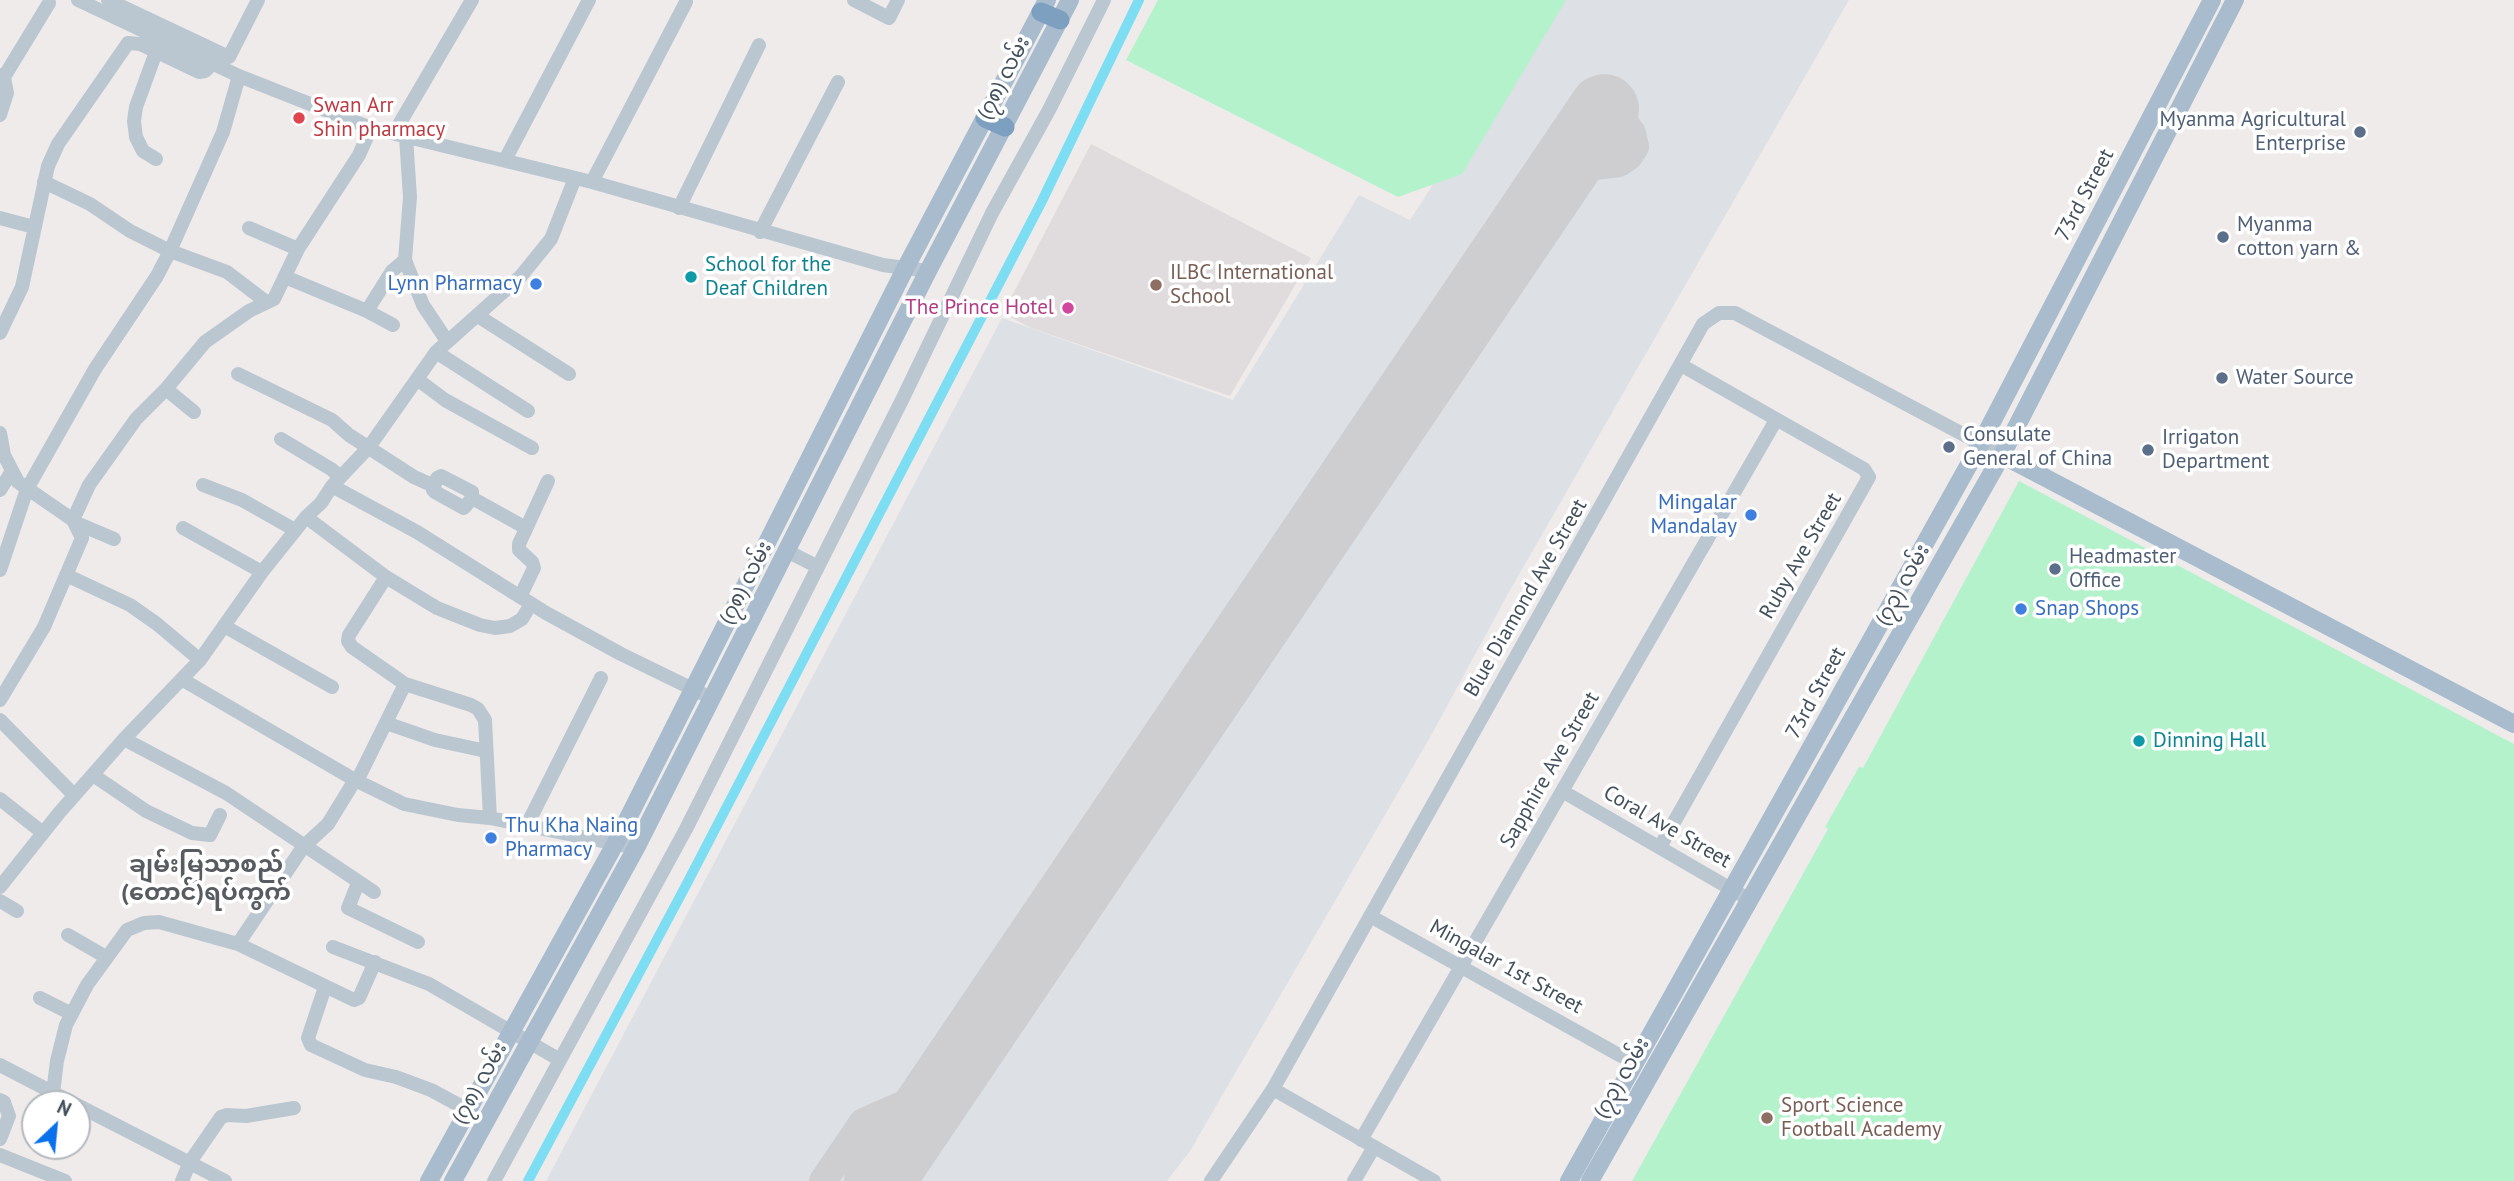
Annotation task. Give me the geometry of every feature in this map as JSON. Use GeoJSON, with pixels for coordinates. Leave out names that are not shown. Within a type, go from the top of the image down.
{"type":"FeatureCollection","features":[{"type":"Feature","properties":{"kind":"highway"},"geometry":{"type":"LineString","coordinates":[[1044,6],[1060,20]]}},
{"type":"Feature","properties":{"kind":"highway"},"geometry":{"type":"LineString","coordinates":[[985,118],[1004,127]]}},
{"type":"Feature","properties":{"kind":"main road","name":"(၇၈) လမ်း"},"geometry":{"type":"LineString","coordinates":[[453,1181],[636,848],[928,271],[1070,0]]}},
{"type":"Feature","properties":{"kind":"main road","name":"73rd Street"},"geometry":{"type":"LineString","coordinates":[[1569,1181],[1913,568],[2212,0]]}},
{"type":"Feature","properties":{"kind":"main road","name":"(၇၃) လမ်း"},"geometry":{"type":"LineString","coordinates":[[1590,1181],[2002,455],[2235,0]]}},
{"type":"Feature","properties":{"kind":"main road","name":"(၇၈) လမ်း"},"geometry":{"type":"LineString","coordinates":[[429,1181],[615,844],[905,269],[1044,6]]}},
{"type":"Feature","properties":{"kind":"main road"},"geometry":{"type":"LineString","coordinates":[[2002,455],[2514,724]]}},
{"type":"Feature","properties":{"kind":"main road"},"geometry":{"type":"LineString","coordinates":[[1913,568],[1932,580]]}},
{"type":"Feature","properties":{"kind":"street"},"geometry":{"type":"LineString","coordinates":[[78,0],[239,76],[371,128],[575,178],[883,265],[928,271]]}},
{"type":"Feature","properties":{"kind":"street"},"geometry":{"type":"LineString","coordinates":[[108,0],[227,57],[231,56],[258,0]]}},
{"type":"Feature","properties":{"kind":"street"},"geometry":{"type":"LineString","coordinates":[[447,341],[423,305],[405,260],[410,197],[400,135],[472,0]]}},
{"type":"Feature","properties":{"kind":"street"},"geometry":{"type":"LineString","coordinates":[[505,160],[589,0]]}},
{"type":"Feature","properties":{"kind":"street"},"geometry":{"type":"LineString","coordinates":[[853,0],[889,18],[898,0]]}},
{"type":"Feature","properties":{"kind":"street"},"geometry":{"type":"LineString","coordinates":[[494,1181],[686,829],[903,398],[992,213],[1049,110],[1104,0]]}},
{"type":"Feature","properties":{"kind":"street"},"geometry":{"type":"LineString","coordinates":[[592,183],[686,2]]}},
{"type":"Feature","properties":{"kind":"street"},"geometry":{"type":"LineString","coordinates":[[0,116],[7,93],[2,76],[49,3]]}},
{"type":"Feature","properties":{"kind":"street"},"geometry":{"type":"LineString","coordinates":[[0,333],[22,287],[48,166],[58,144],[128,43],[132,42],[199,72],[205,71],[213,63]]}},
{"type":"Feature","properties":{"kind":"street"},"geometry":{"type":"LineString","coordinates":[[679,208],[759,46]]}},
{"type":"Feature","properties":{"kind":"street"},"geometry":{"type":"LineString","coordinates":[[156,52],[136,107],[134,121],[136,137],[143,151],[156,159]]}},
{"type":"Feature","properties":{"kind":"street"},"geometry":{"type":"LineString","coordinates":[[0,570],[26,489],[96,369],[157,276],[170,251],[223,132],[239,76]]}},
{"type":"Feature","properties":{"kind":"street"},"geometry":{"type":"LineString","coordinates":[[760,232],[838,82]]}},
{"type":"Feature","properties":{"kind":"street"},"geometry":{"type":"LineString","coordinates":[[0,700],[44,627],[82,538],[75,523],[89,485],[136,419],[166,389],[205,342],[265,301],[274,299],[298,248],[352,166],[371,128]]}},
{"type":"Feature","properties":{"kind":"street"},"geometry":{"type":"LineString","coordinates":[[0,887],[124,739],[200,660],[295,530],[369,447],[436,352],[521,276],[551,239],[575,178]]}},
{"type":"Feature","properties":{"kind":"street"},"geometry":{"type":"LineString","coordinates":[[44,182],[90,204],[130,231],[170,251],[227,272],[265,301]]}},
{"type":"Feature","properties":{"kind":"street"},"geometry":{"type":"LineString","coordinates":[[0,218],[34,227]]}},
{"type":"Feature","properties":{"kind":"street"},"geometry":{"type":"LineString","coordinates":[[249,228],[298,248]]}},
{"type":"Feature","properties":{"kind":"street"},"geometry":{"type":"LineString","coordinates":[[367,311],[392,271],[405,260]]}},
{"type":"Feature","properties":{"kind":"street"},"geometry":{"type":"LineString","coordinates":[[285,277],[367,311],[393,325]]}},
{"type":"Feature","properties":{"kind":"street","name":"Blue Diamond Ave Street"},"geometry":{"type":"LineString","coordinates":[[1211,1181],[1273,1089],[1703,324],[1719,313],[1735,313],[2002,455]]}},
{"type":"Feature","properties":{"kind":"street"},"geometry":{"type":"LineString","coordinates":[[478,316],[569,374]]}},
{"type":"Feature","properties":{"kind":"street"},"geometry":{"type":"LineString","coordinates":[[436,352],[528,411]]}},
{"type":"Feature","properties":{"kind":"street","name":"Ruby Ave Street"},"geometry":{"type":"LineString","coordinates":[[1660,847],[1869,480],[1864,469],[1682,365]]}},
{"type":"Feature","properties":{"kind":"street"},"geometry":{"type":"LineString","coordinates":[[238,374],[332,420],[349,435],[414,477],[434,486],[437,478],[441,476],[473,493],[472,498],[526,528]]}},
{"type":"Feature","properties":{"kind":"street"},"geometry":{"type":"LineString","coordinates":[[417,379],[464,411],[531,448]]}},
{"type":"Feature","properties":{"kind":"street"},"geometry":{"type":"LineString","coordinates":[[166,389],[194,412]]}},
{"type":"Feature","properties":{"kind":"street","name":"Sapphire Ave Street"},"geometry":{"type":"LineString","coordinates":[[1354,1181],[1368,1144],[1462,966],[1776,420]]}},
{"type":"Feature","properties":{"kind":"street"},"geometry":{"type":"LineString","coordinates":[[0,433],[4,455],[18,482],[75,523],[114,539]]}},
{"type":"Feature","properties":{"kind":"street"},"geometry":{"type":"LineString","coordinates":[[281,439],[331,469],[337,474],[335,483]]}},
{"type":"Feature","properties":{"kind":"street"},"geometry":{"type":"LineString","coordinates":[[0,490],[12,471]]}},
{"type":"Feature","properties":{"kind":"street"},"geometry":{"type":"LineString","coordinates":[[306,517],[386,577],[437,608],[480,625],[495,628],[510,626],[522,619],[534,568],[532,562],[519,550],[519,544],[548,481]]}},
{"type":"Feature","properties":{"kind":"street"},"geometry":{"type":"LineString","coordinates":[[335,483],[526,601],[621,654],[713,699]]}},
{"type":"Feature","properties":{"kind":"street"},"geometry":{"type":"LineString","coordinates":[[202,485],[242,500],[295,530]]}},
{"type":"Feature","properties":{"kind":"street"},"geometry":{"type":"LineString","coordinates":[[183,528],[262,572]]}},
{"type":"Feature","properties":{"kind":"street"},"geometry":{"type":"LineString","coordinates":[[787,551],[818,567]]}},
{"type":"Feature","properties":{"kind":"street"},"geometry":{"type":"LineString","coordinates":[[66,575],[130,605],[200,660]]}},
{"type":"Feature","properties":{"kind":"street"},"geometry":{"type":"LineString","coordinates":[[386,577],[349,635],[348,641],[384,671],[405,684],[478,709],[485,720],[490,818]]}},
{"type":"Feature","properties":{"kind":"street"},"geometry":{"type":"LineString","coordinates":[[224,626],[332,687]]}},
{"type":"Feature","properties":{"kind":"street"},"geometry":{"type":"LineString","coordinates":[[527,825],[601,678]]}},
{"type":"Feature","properties":{"kind":"street"},"geometry":{"type":"LineString","coordinates":[[183,680],[356,780],[404,804],[527,825],[636,848]]}},
{"type":"Feature","properties":{"kind":"street"},"geometry":{"type":"LineString","coordinates":[[239,944],[303,847],[328,824],[356,780],[405,684]]}},
{"type":"Feature","properties":{"kind":"street"},"geometry":{"type":"LineString","coordinates":[[0,720],[74,796]]}},
{"type":"Feature","properties":{"kind":"street"},"geometry":{"type":"LineString","coordinates":[[386,723],[435,740],[486,751]]}},
{"type":"Feature","properties":{"kind":"street"},"geometry":{"type":"LineString","coordinates":[[124,739],[226,793],[374,892]]}},
{"type":"Feature","properties":{"kind":"street"},"geometry":{"type":"LineString","coordinates":[[93,775],[146,811],[192,833],[210,835],[220,815]]}},
{"type":"Feature","properties":{"kind":"street","name":"Coral Ave Street"},"geometry":{"type":"LineString","coordinates":[[1562,791],[1750,900]]}},
{"type":"Feature","properties":{"kind":"street"},"geometry":{"type":"LineString","coordinates":[[0,799],[43,833]]}},
{"type":"Feature","properties":{"kind":"street"},"geometry":{"type":"LineString","coordinates":[[358,883],[348,908],[418,942]]}},
{"type":"Feature","properties":{"kind":"street"},"geometry":{"type":"LineString","coordinates":[[0,901],[17,911]]}},
{"type":"Feature","properties":{"kind":"street","name":"Mingalar 1st Street"},"geometry":{"type":"LineString","coordinates":[[1370,916],[1621,1056]]}},
{"type":"Feature","properties":{"kind":"street"},"geometry":{"type":"LineString","coordinates":[[53,1090],[57,1061],[72,1014],[106,957],[119,944],[127,930],[144,923],[159,922],[239,944],[348,999],[359,998],[375,962]]}},
{"type":"Feature","properties":{"kind":"street"},"geometry":{"type":"LineString","coordinates":[[68,935],[106,957]]}},
{"type":"Feature","properties":{"kind":"street"},"geometry":{"type":"LineString","coordinates":[[333,947],[429,984],[560,1060]]}},
{"type":"Feature","properties":{"kind":"street"},"geometry":{"type":"LineString","coordinates":[[326,987],[308,1038],[311,1045],[365,1070],[396,1077],[430,1090],[468,1110]]}},
{"type":"Feature","properties":{"kind":"street"},"geometry":{"type":"LineString","coordinates":[[40,998],[72,1014]]}},
{"type":"Feature","properties":{"kind":"street"},"geometry":{"type":"LineString","coordinates":[[0,1065],[47,1090]]}},
{"type":"Feature","properties":{"kind":"street"},"geometry":{"type":"LineString","coordinates":[[1273,1089],[1434,1181]]}},
{"type":"Feature","properties":{"kind":"street"},"geometry":{"type":"LineString","coordinates":[[0,1100],[4,1102],[9,1116],[0,1139]]}},
{"type":"Feature","properties":{"kind":"street"},"geometry":{"type":"LineString","coordinates":[[182,1181],[190,1162],[221,1117],[294,1108]]}},
{"type":"Feature","properties":{"kind":"street"},"geometry":{"type":"LineString","coordinates":[[91,1112],[225,1181]]}},
{"type":"Feature","properties":{"kind":"street"},"geometry":{"type":"LineString","coordinates":[[0,1155],[65,1181]]}},
{"type":"Feature","properties":{"kind":"shaded area"},"geometry":{"type":"Polygon","coordinates":[[[1552,0],[1849,0],[1509,592],[1433,732],[1190,1151],[1167,1181],[546,1181],[1002,318],[1233,400],[1359,195],[1410,220],[1552,0]]]}},
{"type":"Feature","properties":{"kind":"shaded area","name":"ILBC International School"},"geometry":{"type":"Polygon","coordinates":[[[1091,144],[1311,258],[1230,396],[1031,328],[1003,313],[1091,144]]]}},
{"type":"Feature","properties":{"kind":"green space"},"geometry":{"type":"Polygon","coordinates":[[[1158,0],[1566,0],[1462,174],[1398,197],[1126,60],[1158,0]]]}},
{"type":"Feature","properties":{"kind":"green space"},"geometry":{"type":"Polygon","coordinates":[[[2019,481],[2514,744],[2514,1181],[1632,1181],[1828,829],[1825,827],[1859,767],[1863,768],[2019,481]]]}},
{"type":"Feature","properties":{"kind":"waterway"},"geometry":{"type":"LineString","coordinates":[[528,1181],[684,889],[1041,203],[1139,0]]}},
{"type":"Feature","properties":{"kind":"taxiway"},"geometry":{"type":"LineString","coordinates":[[1562,170],[1619,163],[1629,156],[1635,147],[1632,133],[1626,125],[1604,109]]}},
{"type":"Feature","properties":{"kind":"taxiway"},"geometry":{"type":"LineString","coordinates":[[823,1181],[863,1122],[941,1088]]}},
{"type":"Feature","properties":{"kind":"runway"},"geometry":{"type":"LineString","coordinates":[[879,1181],[1604,109]]}},
{"type":"Feature","properties":{"kind":"place","name":"Swan Arr Shin pharmacy"},"geometry":{"type":"Point","coordinates":[299,118]}},
{"type":"Feature","properties":{"kind":"place","name":"Myanma Agricultural Enterprise"},"geometry":{"type":"Point","coordinates":[2360,132]}},
{"type":"Feature","properties":{"kind":"place","name":"Myanma cotton yarn &"},"geometry":{"type":"Point","coordinates":[2223,237]}},
{"type":"Feature","properties":{"kind":"place","name":"School for the Deaf Children"},"geometry":{"type":"Point","coordinates":[691,277]}},
{"type":"Feature","properties":{"kind":"place","name":"Lynn Pharmacy"},"geometry":{"type":"Point","coordinates":[536,284]}},
{"type":"Feature","properties":{"kind":"place","name":"ILBC International School"},"geometry":{"type":"Point","coordinates":[1156,285]}},
{"type":"Feature","properties":{"kind":"place","name":"The Prince Hotel"},"geometry":{"type":"Point","coordinates":[1068,308]}},
{"type":"Feature","properties":{"kind":"place","name":"Water Source"},"geometry":{"type":"Point","coordinates":[2222,378]}},
{"type":"Feature","properties":{"kind":"place","name":"Consulate General of China"},"geometry":{"type":"Point","coordinates":[1949,447]}},
{"type":"Feature","properties":{"kind":"place","name":"Irrigaton Department"},"geometry":{"type":"Point","coordinates":[2148,450]}},
{"type":"Feature","properties":{"kind":"place","name":"Mingalar Mandalay"},"geometry":{"type":"Point","coordinates":[1751,515]}},
{"type":"Feature","properties":{"kind":"place","name":"Headmaster Office"},"geometry":{"type":"Point","coordinates":[2055,569]}},
{"type":"Feature","properties":{"kind":"place","name":"Snap Shops"},"geometry":{"type":"Point","coordinates":[2021,609]}},
{"type":"Feature","properties":{"kind":"place","name":"Dinning Hall"},"geometry":{"type":"Point","coordinates":[2139,741]}},
{"type":"Feature","properties":{"kind":"place","name":"Thu Kha Naing Pharmacy"},"geometry":{"type":"Point","coordinates":[491,838]}},
{"type":"Feature","properties":{"kind":"place","name":"Sport Science Football Academy"},"geometry":{"type":"Point","coordinates":[1767,1118]}},
{"type":"Feature","properties":{"kind":"district","name":"ချမ်းမြသာစည် (တောင်)ရပ်ကွက်"},"geometry":{"type":"Point","coordinates":[206,879]}}]}
